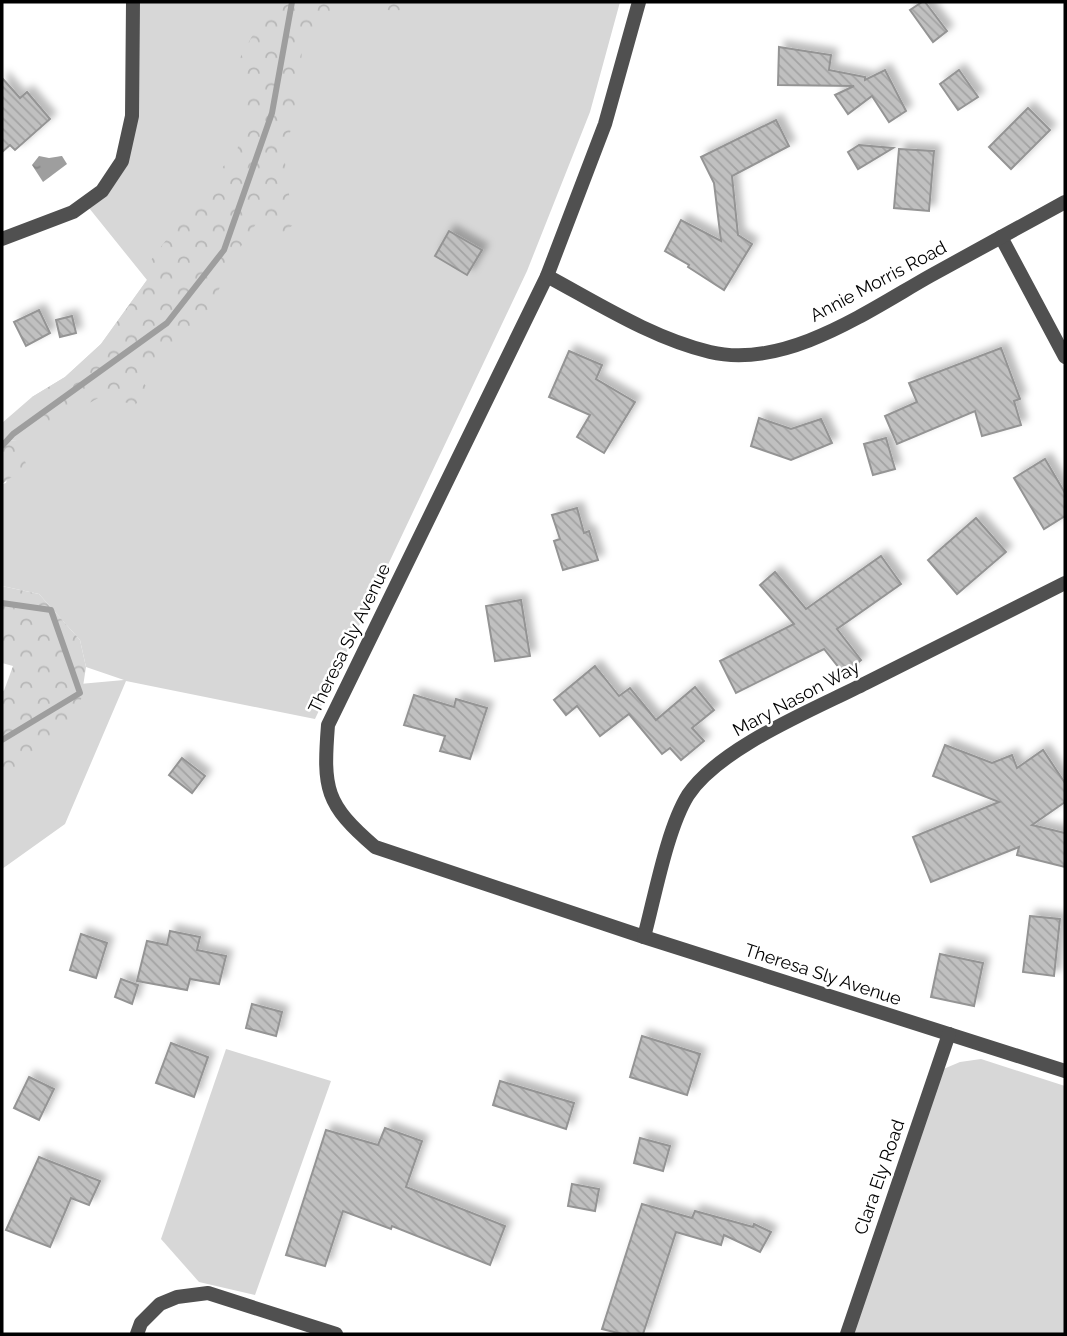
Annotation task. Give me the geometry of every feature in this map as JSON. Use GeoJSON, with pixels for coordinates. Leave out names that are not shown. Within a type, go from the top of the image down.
{"type":"FeatureCollection","features":[{"type":"Feature","properties":{"kind":"street"},"geometry":{"type":"LineString","coordinates":[[2,239],[73,212],[102,191],[122,161],[132,116],[133,2]]}},
{"type":"Feature","properties":{"kind":"street","name":"Theresa Sly Avenue"},"geometry":{"type":"LineString","coordinates":[[639,2],[605,124],[547,276],[328,724],[325,761],[327,786],[338,809],[352,827],[375,847],[644,937],[1065,1071]]}},
{"type":"Feature","properties":{"kind":"street","name":"Annie Morris Road"},"geometry":{"type":"LineString","coordinates":[[547,276],[659,335],[709,352],[742,354],[797,345],[843,325],[1065,202]]}},
{"type":"Feature","properties":{"kind":"street"},"geometry":{"type":"LineString","coordinates":[[1001,237],[1065,357]]}},
{"type":"Feature","properties":{"kind":"street","name":"Mary Nason Way"},"geometry":{"type":"LineString","coordinates":[[644,937],[676,820],[702,777],[723,759],[798,717],[1065,583]]}},
{"type":"Feature","properties":{"kind":"street","name":"Clara Ely Road"},"geometry":{"type":"LineString","coordinates":[[846,1334],[949,1034]]}},
{"type":"Feature","properties":{"kind":"street"},"geometry":{"type":"LineString","coordinates":[[137,1334],[141,1323],[160,1304],[177,1297],[208,1293],[335,1334]]}},
{"type":"Feature","properties":{"kind":"green space"},"geometry":{"type":"Polygon","coordinates":[[[140,2],[620,2],[590,112],[527,271],[315,719],[126,681],[65,824],[2,869],[2,691],[124,680],[86,667],[80,640],[39,594],[2,586],[2,484],[6,483],[17,441],[2,440],[2,423],[32,397],[65,377],[101,344],[147,280],[89,208],[128,164],[140,2]]]}},
{"type":"Feature","properties":{"kind":"green space"},"geometry":{"type":"Polygon","coordinates":[[[271,2],[346,2],[303,36],[298,103],[284,155],[293,225],[273,240],[260,218],[235,255],[208,313],[138,376],[149,390],[135,405],[102,396],[50,425],[32,397],[65,377],[101,344],[147,280],[151,260],[213,178],[237,151],[248,100],[235,67],[271,2]]]}},
{"type":"Feature","properties":{"kind":"green space"},"geometry":{"type":"Polygon","coordinates":[[[357,2],[423,2],[398,10],[357,2]]]}},
{"type":"Feature","properties":{"kind":"green space"},"geometry":{"type":"Polygon","coordinates":[[[2,440],[17,441],[27,466],[2,484],[2,440]]]}},
{"type":"Feature","properties":{"kind":"green space"},"geometry":{"type":"Polygon","coordinates":[[[2,586],[39,594],[80,640],[86,667],[80,706],[73,727],[22,775],[2,788],[2,696],[13,666],[2,663],[2,586]]]}},
{"type":"Feature","properties":{"kind":"green space"},"geometry":{"type":"Polygon","coordinates":[[[226,1049],[331,1081],[255,1295],[199,1282],[161,1239],[226,1049]]]}},
{"type":"Feature","properties":{"kind":"green space"},"geometry":{"type":"Polygon","coordinates":[[[981,1059],[1065,1086],[1065,1334],[851,1334],[941,1070],[960,1062],[981,1059]]]}},
{"type":"Feature","properties":{"kind":"water"},"geometry":{"type":"Polygon","coordinates":[[[39,156],[62,156],[67,164],[43,182],[32,165],[39,156]]]}},
{"type":"Feature","properties":{"kind":"building"},"geometry":{"type":"Polygon","coordinates":[[[925,2],[947,31],[933,42],[910,10],[925,2]]]}},
{"type":"Feature","properties":{"kind":"building"},"geometry":{"type":"Polygon","coordinates":[[[779,47],[831,55],[829,70],[865,77],[865,80],[885,70],[906,111],[889,122],[872,96],[848,114],[835,95],[854,86],[778,85],[779,47]]]}},
{"type":"Feature","properties":{"kind":"building"},"geometry":{"type":"Polygon","coordinates":[[[959,70],[978,97],[958,110],[940,84],[959,70]]]}},
{"type":"Feature","properties":{"kind":"building"},"geometry":{"type":"Polygon","coordinates":[[[2,78],[20,98],[27,92],[50,119],[15,150],[10,145],[2,152],[2,78]]]}},
{"type":"Feature","properties":{"kind":"building"},"geometry":{"type":"Polygon","coordinates":[[[1028,108],[1050,130],[1011,169],[989,147],[1028,108]]]}},
{"type":"Feature","properties":{"kind":"building"},"geometry":{"type":"Polygon","coordinates":[[[776,120],[789,146],[732,176],[738,235],[752,244],[724,290],[665,251],[681,220],[721,241],[714,183],[701,157],[776,120]]]}},
{"type":"Feature","properties":{"kind":"building"},"geometry":{"type":"Polygon","coordinates":[[[859,145],[893,148],[858,169],[848,152],[859,145]]]}},
{"type":"Feature","properties":{"kind":"building"},"geometry":{"type":"Polygon","coordinates":[[[899,149],[934,151],[929,211],[894,208],[899,149]]]}},
{"type":"Feature","properties":{"kind":"building"},"geometry":{"type":"Polygon","coordinates":[[[449,231],[482,250],[467,275],[435,256],[449,231]]]}},
{"type":"Feature","properties":{"kind":"building"},"geometry":{"type":"Polygon","coordinates":[[[39,310],[50,333],[26,346],[14,322],[39,310]]]}},
{"type":"Feature","properties":{"kind":"building"},"geometry":{"type":"Polygon","coordinates":[[[72,316],[76,333],[60,337],[56,320],[72,316]]]}},
{"type":"Feature","properties":{"kind":"building"},"geometry":{"type":"Polygon","coordinates":[[[1001,348],[1020,399],[1014,401],[1021,425],[982,436],[975,411],[897,444],[885,416],[917,402],[909,383],[1001,348]]]}},
{"type":"Feature","properties":{"kind":"building"},"geometry":{"type":"Polygon","coordinates":[[[569,351],[602,365],[596,379],[635,402],[604,453],[577,437],[590,415],[549,397],[569,351]]]}},
{"type":"Feature","properties":{"kind":"building"},"geometry":{"type":"Polygon","coordinates":[[[759,418],[791,429],[821,419],[832,443],[791,460],[751,446],[759,418]]]}},
{"type":"Feature","properties":{"kind":"building"},"geometry":{"type":"Polygon","coordinates":[[[886,438],[895,469],[873,475],[864,444],[886,438]]]}},
{"type":"Feature","properties":{"kind":"building"},"geometry":{"type":"Polygon","coordinates":[[[1045,459],[1065,493],[1065,516],[1044,529],[1014,478],[1045,459]]]}},
{"type":"Feature","properties":{"kind":"building"},"geometry":{"type":"Polygon","coordinates":[[[577,508],[584,533],[589,531],[598,560],[563,570],[554,541],[560,539],[552,515],[577,508]]]}},
{"type":"Feature","properties":{"kind":"building"},"geometry":{"type":"Polygon","coordinates":[[[976,518],[1006,552],[957,594],[928,560],[976,518]]]}},
{"type":"Feature","properties":{"kind":"building"},"geometry":{"type":"Polygon","coordinates":[[[881,556],[901,584],[837,629],[861,660],[844,674],[824,649],[736,693],[720,661],[794,624],[760,585],[775,572],[806,609],[881,556]]]}},
{"type":"Feature","properties":{"kind":"building"},"geometry":{"type":"Polygon","coordinates":[[[521,600],[530,656],[495,661],[486,606],[521,600]]]}},
{"type":"Feature","properties":{"kind":"building"},"geometry":{"type":"Polygon","coordinates":[[[595,666],[619,696],[630,688],[656,720],[695,687],[714,710],[692,728],[704,741],[681,760],[670,748],[662,754],[629,714],[600,736],[577,706],[566,715],[554,700],[595,666]]]}},
{"type":"Feature","properties":{"kind":"building"},"geometry":{"type":"Polygon","coordinates":[[[414,695],[454,707],[456,699],[487,708],[470,759],[440,751],[445,736],[404,725],[414,695]]]}},
{"type":"Feature","properties":{"kind":"building"},"geometry":{"type":"Polygon","coordinates":[[[945,745],[992,763],[1012,755],[1017,768],[1043,750],[1065,783],[1065,802],[1032,825],[1065,833],[1065,867],[1017,855],[1019,847],[931,882],[913,837],[999,802],[933,776],[945,745]]]}},
{"type":"Feature","properties":{"kind":"building"},"geometry":{"type":"Polygon","coordinates":[[[182,758],[205,776],[192,793],[169,775],[182,758]]]}},
{"type":"Feature","properties":{"kind":"building"},"geometry":{"type":"Polygon","coordinates":[[[1030,916],[1060,919],[1054,976],[1023,972],[1030,916]]]}},
{"type":"Feature","properties":{"kind":"building"},"geometry":{"type":"Polygon","coordinates":[[[170,931],[200,937],[197,950],[226,956],[219,984],[190,979],[187,990],[137,981],[147,941],[167,945],[170,931]]]}},
{"type":"Feature","properties":{"kind":"building"},"geometry":{"type":"Polygon","coordinates":[[[81,934],[107,943],[96,978],[70,970],[81,934]]]}},
{"type":"Feature","properties":{"kind":"building"},"geometry":{"type":"Polygon","coordinates":[[[940,954],[983,963],[974,1006],[931,997],[940,954]]]}},
{"type":"Feature","properties":{"kind":"building"},"geometry":{"type":"Polygon","coordinates":[[[121,979],[138,985],[132,1004],[115,997],[121,979]]]}},
{"type":"Feature","properties":{"kind":"building"},"geometry":{"type":"Polygon","coordinates":[[[252,1004],[282,1012],[276,1036],[246,1028],[252,1004]]]}},
{"type":"Feature","properties":{"kind":"building"},"geometry":{"type":"Polygon","coordinates":[[[642,1036],[700,1054],[687,1095],[630,1077],[642,1036]]]}},
{"type":"Feature","properties":{"kind":"building"},"geometry":{"type":"Polygon","coordinates":[[[171,1043],[208,1057],[194,1097],[156,1083],[171,1043]]]}},
{"type":"Feature","properties":{"kind":"building"},"geometry":{"type":"Polygon","coordinates":[[[29,1077],[54,1089],[39,1120],[14,1108],[29,1077]]]}},
{"type":"Feature","properties":{"kind":"building"},"geometry":{"type":"Polygon","coordinates":[[[500,1081],[574,1103],[566,1129],[493,1105],[500,1081]]]}},
{"type":"Feature","properties":{"kind":"building"},"geometry":{"type":"Polygon","coordinates":[[[385,1128],[422,1141],[406,1187],[505,1226],[490,1265],[392,1226],[391,1229],[343,1211],[325,1266],[286,1255],[326,1130],[378,1145],[385,1128]]]}},
{"type":"Feature","properties":{"kind":"building"},"geometry":{"type":"Polygon","coordinates":[[[640,1138],[670,1146],[663,1171],[634,1163],[640,1138]]]}},
{"type":"Feature","properties":{"kind":"building"},"geometry":{"type":"Polygon","coordinates":[[[39,1157],[100,1181],[89,1205],[71,1198],[50,1247],[6,1230],[39,1157]]]}},
{"type":"Feature","properties":{"kind":"building"},"geometry":{"type":"Polygon","coordinates":[[[572,1184],[599,1189],[595,1211],[568,1206],[572,1184]]]}},
{"type":"Feature","properties":{"kind":"building"},"geometry":{"type":"Polygon","coordinates":[[[642,1204],[692,1218],[695,1211],[753,1227],[754,1224],[771,1232],[760,1252],[724,1235],[721,1245],[676,1232],[643,1334],[622,1334],[602,1329],[642,1204]]]}},
{"type":"Feature","properties":{"kind":"waterway"},"geometry":{"type":"LineString","coordinates":[[2,446],[13,434],[167,323],[224,250],[272,113],[292,2]]}},
{"type":"Feature","properties":{"kind":"waterway"},"geometry":{"type":"LineString","coordinates":[[2,603],[51,610],[80,693],[2,740]]}}]}
